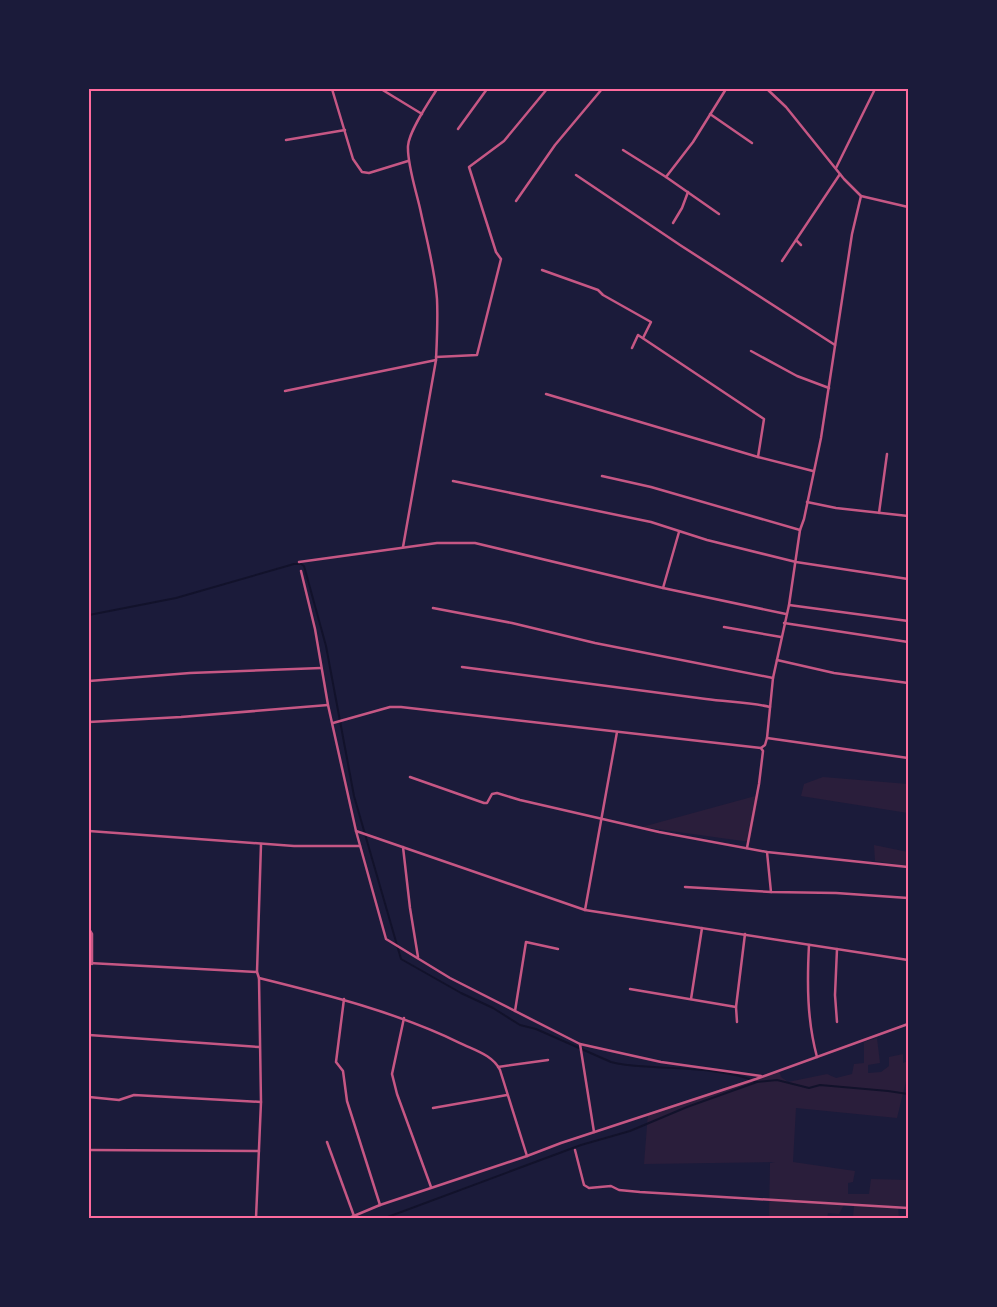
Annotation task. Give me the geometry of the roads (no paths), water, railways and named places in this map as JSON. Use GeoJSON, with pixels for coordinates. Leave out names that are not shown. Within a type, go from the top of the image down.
{"type":"FeatureCollection","features":[{"type":"Feature","properties":{"kind":"street"},"geometry":{"type":"LineString","coordinates":[[332,89],[354,159],[362,172],[369,172],[408,161]]}},
{"type":"Feature","properties":{"kind":"street"},"geometry":{"type":"LineString","coordinates":[[381,89],[422,114]]}},
{"type":"Feature","properties":{"kind":"street"},"geometry":{"type":"LineString","coordinates":[[403,547],[436,358],[437,298],[433,266],[416,186],[408,161],[409,139],[437,89]]}},
{"type":"Feature","properties":{"kind":"street"},"geometry":{"type":"LineString","coordinates":[[458,129],[487,89]]}},
{"type":"Feature","properties":{"kind":"street"},"geometry":{"type":"LineString","coordinates":[[285,391],[436,358],[477,355],[501,259],[496,252],[469,167],[504,141],[547,89]]}},
{"type":"Feature","properties":{"kind":"street"},"geometry":{"type":"LineString","coordinates":[[516,201],[555,145],[602,89]]}},
{"type":"Feature","properties":{"kind":"street"},"geometry":{"type":"LineString","coordinates":[[666,177],[693,142],[726,89]]}},
{"type":"Feature","properties":{"kind":"street"},"geometry":{"type":"LineString","coordinates":[[767,89],[786,107],[840,174],[861,196],[908,207]]}},
{"type":"Feature","properties":{"kind":"street"},"geometry":{"type":"LineString","coordinates":[[836,168],[875,89]]}},
{"type":"Feature","properties":{"kind":"street"},"geometry":{"type":"LineString","coordinates":[[710,114],[752,143]]}},
{"type":"Feature","properties":{"kind":"street"},"geometry":{"type":"LineString","coordinates":[[286,140],[345,130]]}},
{"type":"Feature","properties":{"kind":"street"},"geometry":{"type":"LineString","coordinates":[[623,150],[719,214]]}},
{"type":"Feature","properties":{"kind":"street"},"geometry":{"type":"LineString","coordinates":[[576,174],[672,240],[835,345]]}},
{"type":"Feature","properties":{"kind":"street"},"geometry":{"type":"LineString","coordinates":[[782,260],[840,174]]}},
{"type":"Feature","properties":{"kind":"street"},"geometry":{"type":"LineString","coordinates":[[673,223],[682,208],[688,192]]}},
{"type":"Feature","properties":{"kind":"street"},"geometry":{"type":"LineString","coordinates":[[747,848],[759,784],[762,748],[767,738],[781,637],[789,605],[800,530],[821,438],[852,234],[861,196]]}},
{"type":"Feature","properties":{"kind":"street"},"geometry":{"type":"LineString","coordinates":[[796,240],[801,245]]}},
{"type":"Feature","properties":{"kind":"street"},"geometry":{"type":"LineString","coordinates":[[542,270],[598,290],[602,295],[651,322],[643,338]]}},
{"type":"Feature","properties":{"kind":"street"},"geometry":{"type":"LineString","coordinates":[[632,348],[638,335],[764,419],[758,457]]}},
{"type":"Feature","properties":{"kind":"street"},"geometry":{"type":"LineString","coordinates":[[751,351],[797,376],[829,388]]}},
{"type":"Feature","properties":{"kind":"street"},"geometry":{"type":"LineString","coordinates":[[546,394],[758,457],[813,470]]}},
{"type":"Feature","properties":{"kind":"street"},"geometry":{"type":"LineString","coordinates":[[879,513],[887,454]]}},
{"type":"Feature","properties":{"kind":"street"},"geometry":{"type":"LineString","coordinates":[[602,476],[651,487],[800,530]]}},
{"type":"Feature","properties":{"kind":"street"},"geometry":{"type":"LineString","coordinates":[[453,481],[642,520],[707,540],[796,562],[908,579]]}},
{"type":"Feature","properties":{"kind":"street"},"geometry":{"type":"LineString","coordinates":[[807,502],[908,516]]}},
{"type":"Feature","properties":{"kind":"street"},"geometry":{"type":"LineString","coordinates":[[663,588],[679,531]]}},
{"type":"Feature","properties":{"kind":"street"},"geometry":{"type":"LineString","coordinates":[[299,562],[437,543],[486,544],[663,588],[786,614]]}},
{"type":"Feature","properties":{"kind":"street"},"geometry":{"type":"LineString","coordinates":[[301,571],[328,705],[335,723],[356,831],[388,941],[418,957],[450,978],[580,1045],[661,1062],[762,1077]]}},
{"type":"Feature","properties":{"kind":"street"},"geometry":{"type":"LineString","coordinates":[[789,605],[908,621]]}},
{"type":"Feature","properties":{"kind":"street"},"geometry":{"type":"LineString","coordinates":[[433,608],[512,623],[595,643],[774,678]]}},
{"type":"Feature","properties":{"kind":"street"},"geometry":{"type":"LineString","coordinates":[[784,623],[908,642]]}},
{"type":"Feature","properties":{"kind":"street"},"geometry":{"type":"LineString","coordinates":[[724,627],[781,637]]}},
{"type":"Feature","properties":{"kind":"street"},"geometry":{"type":"LineString","coordinates":[[777,660],[852,676],[908,683]]}},
{"type":"Feature","properties":{"kind":"street"},"geometry":{"type":"LineString","coordinates":[[462,667],[751,703],[770,707]]}},
{"type":"Feature","properties":{"kind":"street"},"geometry":{"type":"LineString","coordinates":[[89,681],[190,673],[321,668]]}},
{"type":"Feature","properties":{"kind":"street"},"geometry":{"type":"LineString","coordinates":[[89,722],[181,717],[328,705]]}},
{"type":"Feature","properties":{"kind":"street"},"geometry":{"type":"LineString","coordinates":[[335,723],[390,707],[401,707],[762,748]]}},
{"type":"Feature","properties":{"kind":"street"},"geometry":{"type":"LineString","coordinates":[[585,910],[617,731]]}},
{"type":"Feature","properties":{"kind":"street"},"geometry":{"type":"LineString","coordinates":[[767,738],[908,758]]}},
{"type":"Feature","properties":{"kind":"street"},"geometry":{"type":"LineString","coordinates":[[410,777],[484,803],[487,803],[492,794],[497,793],[659,832],[767,852],[908,867]]}},
{"type":"Feature","properties":{"kind":"street"},"geometry":{"type":"LineString","coordinates":[[89,831],[294,846],[360,846]]}},
{"type":"Feature","properties":{"kind":"street"},"geometry":{"type":"LineString","coordinates":[[356,831],[585,910],[908,960]]}},
{"type":"Feature","properties":{"kind":"street"},"geometry":{"type":"LineString","coordinates":[[256,1218],[261,1102],[259,978],[257,972],[260,844]]}},
{"type":"Feature","properties":{"kind":"street"},"geometry":{"type":"LineString","coordinates":[[404,847],[410,908],[418,957]]}},
{"type":"Feature","properties":{"kind":"street"},"geometry":{"type":"LineString","coordinates":[[767,852],[771,892]]}},
{"type":"Feature","properties":{"kind":"street"},"geometry":{"type":"LineString","coordinates":[[685,887],[908,898]]}},
{"type":"Feature","properties":{"kind":"street"},"geometry":{"type":"LineString","coordinates":[[691,999],[702,928]]}},
{"type":"Feature","properties":{"kind":"street"},"geometry":{"type":"LineString","coordinates":[[89,929],[92,934],[90,964],[257,972]]}},
{"type":"Feature","properties":{"kind":"street"},"geometry":{"type":"LineString","coordinates":[[737,1022],[736,1007],[745,934]]}},
{"type":"Feature","properties":{"kind":"street"},"geometry":{"type":"LineString","coordinates":[[515,1011],[526,942],[558,948]]}},
{"type":"Feature","properties":{"kind":"street"},"geometry":{"type":"LineString","coordinates":[[809,945],[807,992],[812,1036],[817,1057]]}},
{"type":"Feature","properties":{"kind":"street"},"geometry":{"type":"LineString","coordinates":[[836,1022],[837,949]]}},
{"type":"Feature","properties":{"kind":"street"},"geometry":{"type":"LineString","coordinates":[[259,978],[344,999],[404,1018],[493,1059],[498,1067],[527,1156]]}},
{"type":"Feature","properties":{"kind":"street"},"geometry":{"type":"LineString","coordinates":[[630,989],[736,1007]]}},
{"type":"Feature","properties":{"kind":"street"},"geometry":{"type":"LineString","coordinates":[[344,999],[336,1062],[343,1071],[347,1102],[380,1204]]}},
{"type":"Feature","properties":{"kind":"street"},"geometry":{"type":"LineString","coordinates":[[404,1018],[392,1074],[397,1094],[431,1187]]}},
{"type":"Feature","properties":{"kind":"street"},"geometry":{"type":"LineString","coordinates":[[349,1218],[380,1204],[762,1077],[908,1024]]}},
{"type":"Feature","properties":{"kind":"street"},"geometry":{"type":"LineString","coordinates":[[89,1036],[259,1047]]}},
{"type":"Feature","properties":{"kind":"street"},"geometry":{"type":"LineString","coordinates":[[580,1045],[594,1132]]}},
{"type":"Feature","properties":{"kind":"street"},"geometry":{"type":"LineString","coordinates":[[498,1067],[548,1060]]}},
{"type":"Feature","properties":{"kind":"street"},"geometry":{"type":"LineString","coordinates":[[89,1097],[119,1100],[134,1095],[261,1102]]}},
{"type":"Feature","properties":{"kind":"street"},"geometry":{"type":"LineString","coordinates":[[433,1108],[507,1095]]}},
{"type":"Feature","properties":{"kind":"street"},"geometry":{"type":"LineString","coordinates":[[327,1142],[354,1216]]}},
{"type":"Feature","properties":{"kind":"street"},"geometry":{"type":"LineString","coordinates":[[89,1150],[259,1151]]}},
{"type":"Feature","properties":{"kind":"street"},"geometry":{"type":"LineString","coordinates":[[575,1150],[584,1185],[590,1188],[611,1186],[619,1190],[640,1192],[908,1208]]}},
{"type":"Feature","properties":{"kind":"waterway"},"geometry":{"type":"LineString","coordinates":[[89,615],[176,598],[294,564],[304,566],[326,646],[354,796],[401,959],[461,993],[493,1008],[520,1025],[536,1029],[611,1062],[632,1066],[720,1072],[757,1082]]}},
{"type":"Feature","properties":{"kind":"waterway"},"geometry":{"type":"LineString","coordinates":[[385,1218],[581,1145],[630,1131],[687,1107],[757,1082],[777,1080],[809,1088],[820,1085],[908,1094]]}}]}
